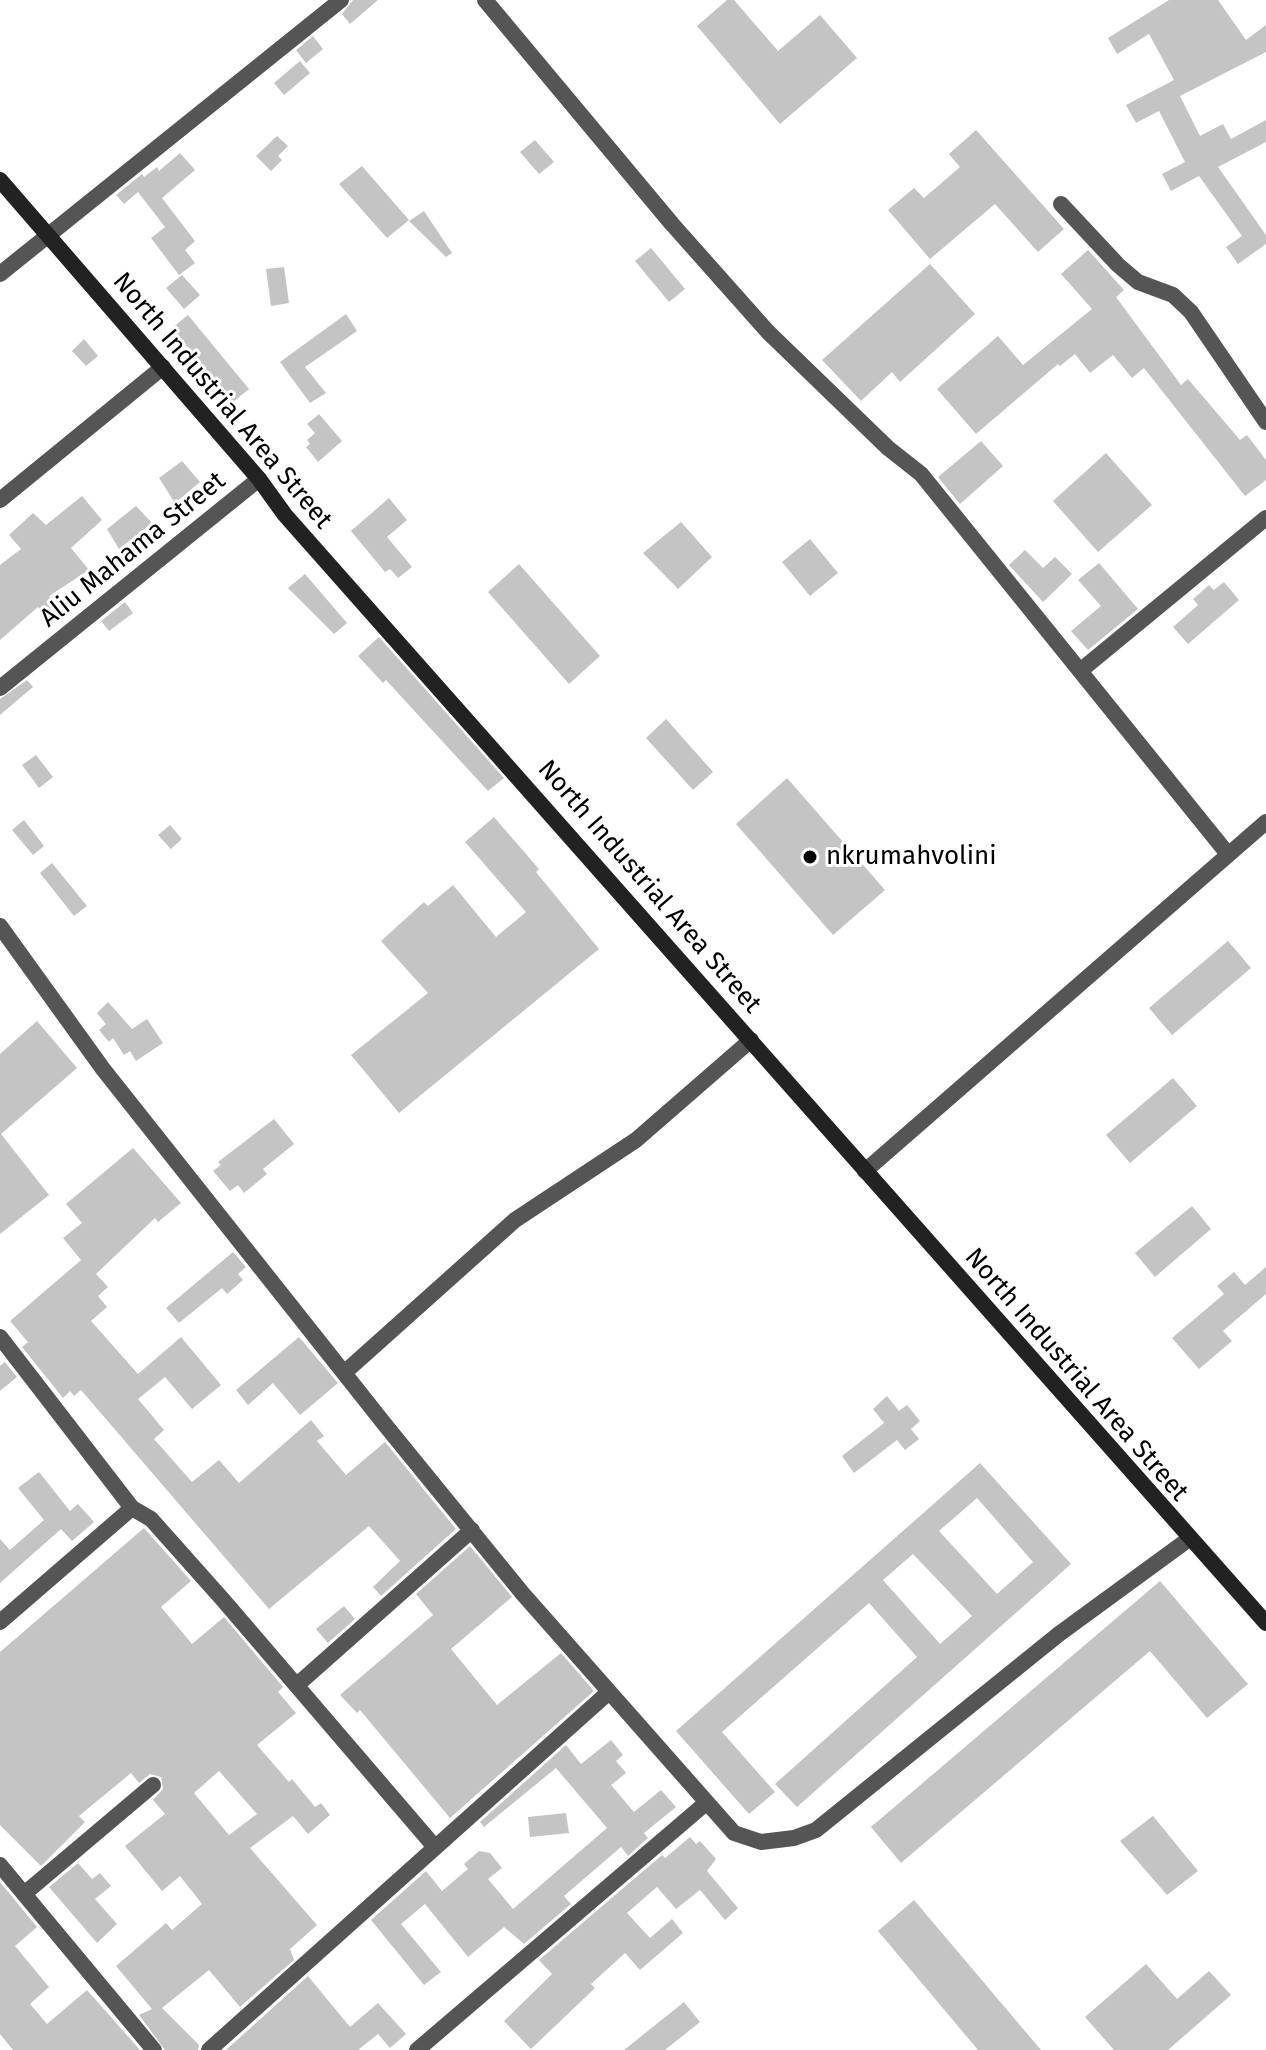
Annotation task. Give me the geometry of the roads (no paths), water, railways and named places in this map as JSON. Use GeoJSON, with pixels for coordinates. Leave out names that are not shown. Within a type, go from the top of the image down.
{"type":"FeatureCollection","features":[{"type":"Feature","properties":{"kind":"main road","name":"North Industrial Area Street"},"geometry":{"type":"LineString","coordinates":[[0,180],[259,479],[285,515],[1266,1623]]}},
{"type":"Feature","properties":{"kind":"street"},"geometry":{"type":"LineString","coordinates":[[0,274],[341,0]]}},
{"type":"Feature","properties":{"kind":"street"},"geometry":{"type":"LineString","coordinates":[[485,0],[672,224],[768,332],[888,448],[921,474],[1227,853]]}},
{"type":"Feature","properties":{"kind":"street"},"geometry":{"type":"LineString","coordinates":[[1061,204],[1128,274],[1138,282],[1173,295],[1191,312],[1266,422]]}},
{"type":"Feature","properties":{"kind":"street"},"geometry":{"type":"LineString","coordinates":[[0,500],[163,367]]}},
{"type":"Feature","properties":{"kind":"street","name":"Aliu Mahama Street"},"geometry":{"type":"LineString","coordinates":[[0,688],[259,479]]}},
{"type":"Feature","properties":{"kind":"street"},"geometry":{"type":"LineString","coordinates":[[1080,671],[1266,518]]}},
{"type":"Feature","properties":{"kind":"street"},"geometry":{"type":"LineString","coordinates":[[865,1171],[1266,822]]}},
{"type":"Feature","properties":{"kind":"street"},"geometry":{"type":"LineString","coordinates":[[0,926],[103,1069],[344,1373],[609,1692],[734,1833],[761,1842],[794,1838],[816,1830],[1059,1634],[1189,1539]]}},
{"type":"Feature","properties":{"kind":"street"},"geometry":{"type":"LineString","coordinates":[[344,1373],[515,1220],[636,1140],[751,1040]]}},
{"type":"Feature","properties":{"kind":"street"},"geometry":{"type":"LineString","coordinates":[[0,1337],[132,1508],[151,1519],[434,1846]]}},
{"type":"Feature","properties":{"kind":"street"},"geometry":{"type":"LineString","coordinates":[[0,1622],[132,1508]]}},
{"type":"Feature","properties":{"kind":"street"},"geometry":{"type":"LineString","coordinates":[[297,1685],[472,1530]]}},
{"type":"Feature","properties":{"kind":"street"},"geometry":{"type":"LineString","coordinates":[[209,2050],[609,1692]]}},
{"type":"Feature","properties":{"kind":"street"},"geometry":{"type":"LineString","coordinates":[[24,1894],[153,1785]]}},
{"type":"Feature","properties":{"kind":"street"},"geometry":{"type":"LineString","coordinates":[[417,2050],[706,1803]]}},
{"type":"Feature","properties":{"kind":"street"},"geometry":{"type":"LineString","coordinates":[[0,1865],[154,2050]]}},
{"type":"Feature","properties":{"kind":"place","name":"nkrumahvolini"},"geometry":{"type":"Point","coordinates":[810,857]}}]}
